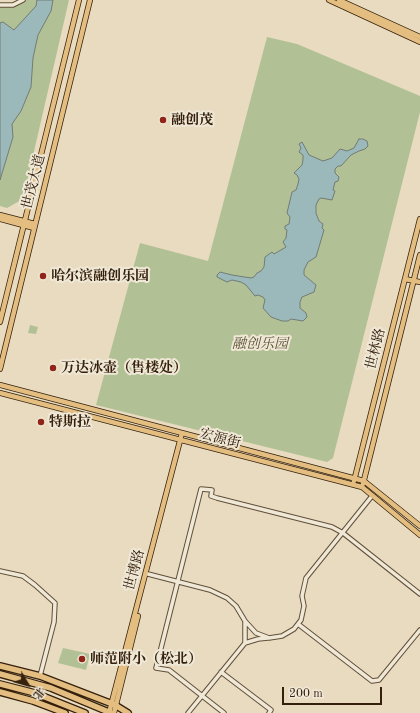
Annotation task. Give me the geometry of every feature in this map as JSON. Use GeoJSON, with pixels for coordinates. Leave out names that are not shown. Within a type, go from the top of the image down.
{"type":"FeatureCollection","features":[{"type":"Feature","properties":{"kind":"highway"},"geometry":{"type":"LineString","coordinates":[[0,666],[40,676],[114,705],[128,713]]}},
{"type":"Feature","properties":{"kind":"highway"},"geometry":{"type":"LineString","coordinates":[[0,674],[51,688],[111,713]]}},
{"type":"Feature","properties":{"kind":"highway"},"geometry":{"type":"LineString","coordinates":[[0,684],[35,693],[85,713]]}},
{"type":"Feature","properties":{"kind":"highway"},"geometry":{"type":"LineString","coordinates":[[0,692],[33,701],[65,713]]}},
{"type":"Feature","properties":{"kind":"main road","name":"世茂大道"},"geometry":{"type":"LineString","coordinates":[[0,322],[79,0]]}},
{"type":"Feature","properties":{"kind":"main road","name":"世茂大道"},"geometry":{"type":"LineString","coordinates":[[0,369],[90,0]]}},
{"type":"Feature","properties":{"kind":"main road"},"geometry":{"type":"LineString","coordinates":[[329,0],[420,42]]}},
{"type":"Feature","properties":{"kind":"main road"},"geometry":{"type":"LineString","coordinates":[[339,0],[420,37]]}},
{"type":"Feature","properties":{"kind":"main road"},"geometry":{"type":"LineString","coordinates":[[0,215],[35,226]]}},
{"type":"Feature","properties":{"kind":"main road","name":"世林路"},"geometry":{"type":"LineString","coordinates":[[353,485],[420,218]]}},
{"type":"Feature","properties":{"kind":"main road"},"geometry":{"type":"LineString","coordinates":[[0,219],[24,223]]}},
{"type":"Feature","properties":{"kind":"main road","name":"世林路"},"geometry":{"type":"LineString","coordinates":[[362,487],[414,281],[418,272],[420,255]]}},
{"type":"Feature","properties":{"kind":"main road"},"geometry":{"type":"LineString","coordinates":[[407,270],[418,272]]}},
{"type":"Feature","properties":{"kind":"main road"},"geometry":{"type":"LineString","coordinates":[[405,279],[420,282]]}},
{"type":"Feature","properties":{"kind":"main road","name":"宏源街"},"geometry":{"type":"LineString","coordinates":[[0,385],[364,481],[420,526]]}},
{"type":"Feature","properties":{"kind":"main road","name":"宏源街"},"geometry":{"type":"LineString","coordinates":[[0,393],[362,487],[420,535]]}},
{"type":"Feature","properties":{"kind":"main road","name":"世博路"},"geometry":{"type":"LineString","coordinates":[[111,713],[148,574],[183,433]]}},
{"type":"Feature","properties":{"kind":"main road","name":"世博路"},"geometry":{"type":"LineString","coordinates":[[114,705],[182,440]]}},
{"type":"Feature","properties":{"kind":"street"},"geometry":{"type":"LineString","coordinates":[[0,5],[13,5],[23,0]]}},
{"type":"Feature","properties":{"kind":"street"},"geometry":{"type":"LineString","coordinates":[[224,713],[169,670],[156,668],[200,489],[212,490],[211,496],[332,527],[343,533],[420,594]]}},
{"type":"Feature","properties":{"kind":"street"},"geometry":{"type":"LineString","coordinates":[[188,713],[245,643],[258,639],[282,636],[294,629],[301,620],[304,606],[302,596],[306,578],[372,496]]}},
{"type":"Feature","properties":{"kind":"street"},"geometry":{"type":"LineString","coordinates":[[0,571],[22,576],[35,585],[55,603],[54,622],[40,676]]}},
{"type":"Feature","properties":{"kind":"street"},"geometry":{"type":"LineString","coordinates":[[148,574],[210,590],[227,598],[236,606],[245,621],[256,633],[269,638]]}},
{"type":"Feature","properties":{"kind":"street"},"geometry":{"type":"LineString","coordinates":[[245,621],[245,643]]}},
{"type":"Feature","properties":{"kind":"street"},"geometry":{"type":"LineString","coordinates":[[298,624],[372,681],[379,680],[420,630]]}},
{"type":"Feature","properties":{"kind":"street"},"geometry":{"type":"LineString","coordinates":[[221,672],[271,710],[269,713]]}},
{"type":"Feature","properties":{"kind":"green space"},"geometry":{"type":"Polygon","coordinates":[[[23,0],[69,0],[23,199],[7,208],[0,206],[0,5],[22,3],[23,0]]]}},
{"type":"Feature","properties":{"kind":"green space","name":"融创乐园"},"geometry":{"type":"Polygon","coordinates":[[[267,37],[297,44],[420,96],[420,112],[333,458],[327,462],[96,405],[140,243],[208,261],[267,37]]]}},
{"type":"Feature","properties":{"kind":"green space"},"geometry":{"type":"Polygon","coordinates":[[[30,325],[38,327],[36,334],[28,333],[30,325]]]}},
{"type":"Feature","properties":{"kind":"green space"},"geometry":{"type":"Polygon","coordinates":[[[63,648],[90,654],[86,670],[58,663],[63,648]]]}},
{"type":"Feature","properties":{"kind":"water"},"geometry":{"type":"Polygon","coordinates":[[[37,0],[53,0],[51,11],[38,35],[33,58],[31,87],[21,111],[12,124],[13,137],[0,180],[0,23],[3,22],[14,30],[36,6],[37,0]]]}},
{"type":"Feature","properties":{"kind":"water"},"geometry":{"type":"Polygon","coordinates":[[[359,139],[367,141],[368,146],[365,149],[351,155],[341,166],[338,166],[335,169],[335,173],[339,177],[338,181],[335,182],[333,190],[335,191],[332,200],[321,198],[316,205],[316,213],[319,221],[323,224],[322,228],[324,230],[316,257],[308,262],[304,270],[304,275],[316,285],[314,292],[302,297],[300,302],[300,308],[306,313],[307,317],[303,321],[291,319],[288,321],[282,321],[271,317],[263,308],[265,300],[263,297],[258,295],[255,296],[246,285],[241,282],[232,280],[227,282],[217,277],[217,275],[220,272],[251,278],[254,277],[264,267],[265,257],[272,252],[274,254],[286,247],[283,242],[286,238],[287,230],[285,229],[285,226],[289,224],[290,217],[287,213],[292,192],[296,190],[299,179],[294,173],[302,165],[303,160],[303,155],[299,152],[301,148],[299,144],[302,142],[309,155],[323,161],[332,158],[340,149],[347,151],[354,148],[359,139]]]}},
{"type":"Feature","properties":{"kind":"place","name":"融创茂"},"geometry":{"type":"Point","coordinates":[163,120]}},
{"type":"Feature","properties":{"kind":"place","name":"哈尔滨融创乐园"},"geometry":{"type":"Point","coordinates":[43,276]}},
{"type":"Feature","properties":{"kind":"place","name":"万达冰壶（售楼处）"},"geometry":{"type":"Point","coordinates":[53,368]}},
{"type":"Feature","properties":{"kind":"place","name":"特斯拉"},"geometry":{"type":"Point","coordinates":[41,422]}},
{"type":"Feature","properties":{"kind":"place","name":"师范附小（松北）"},"geometry":{"type":"Point","coordinates":[82,659]}}]}
